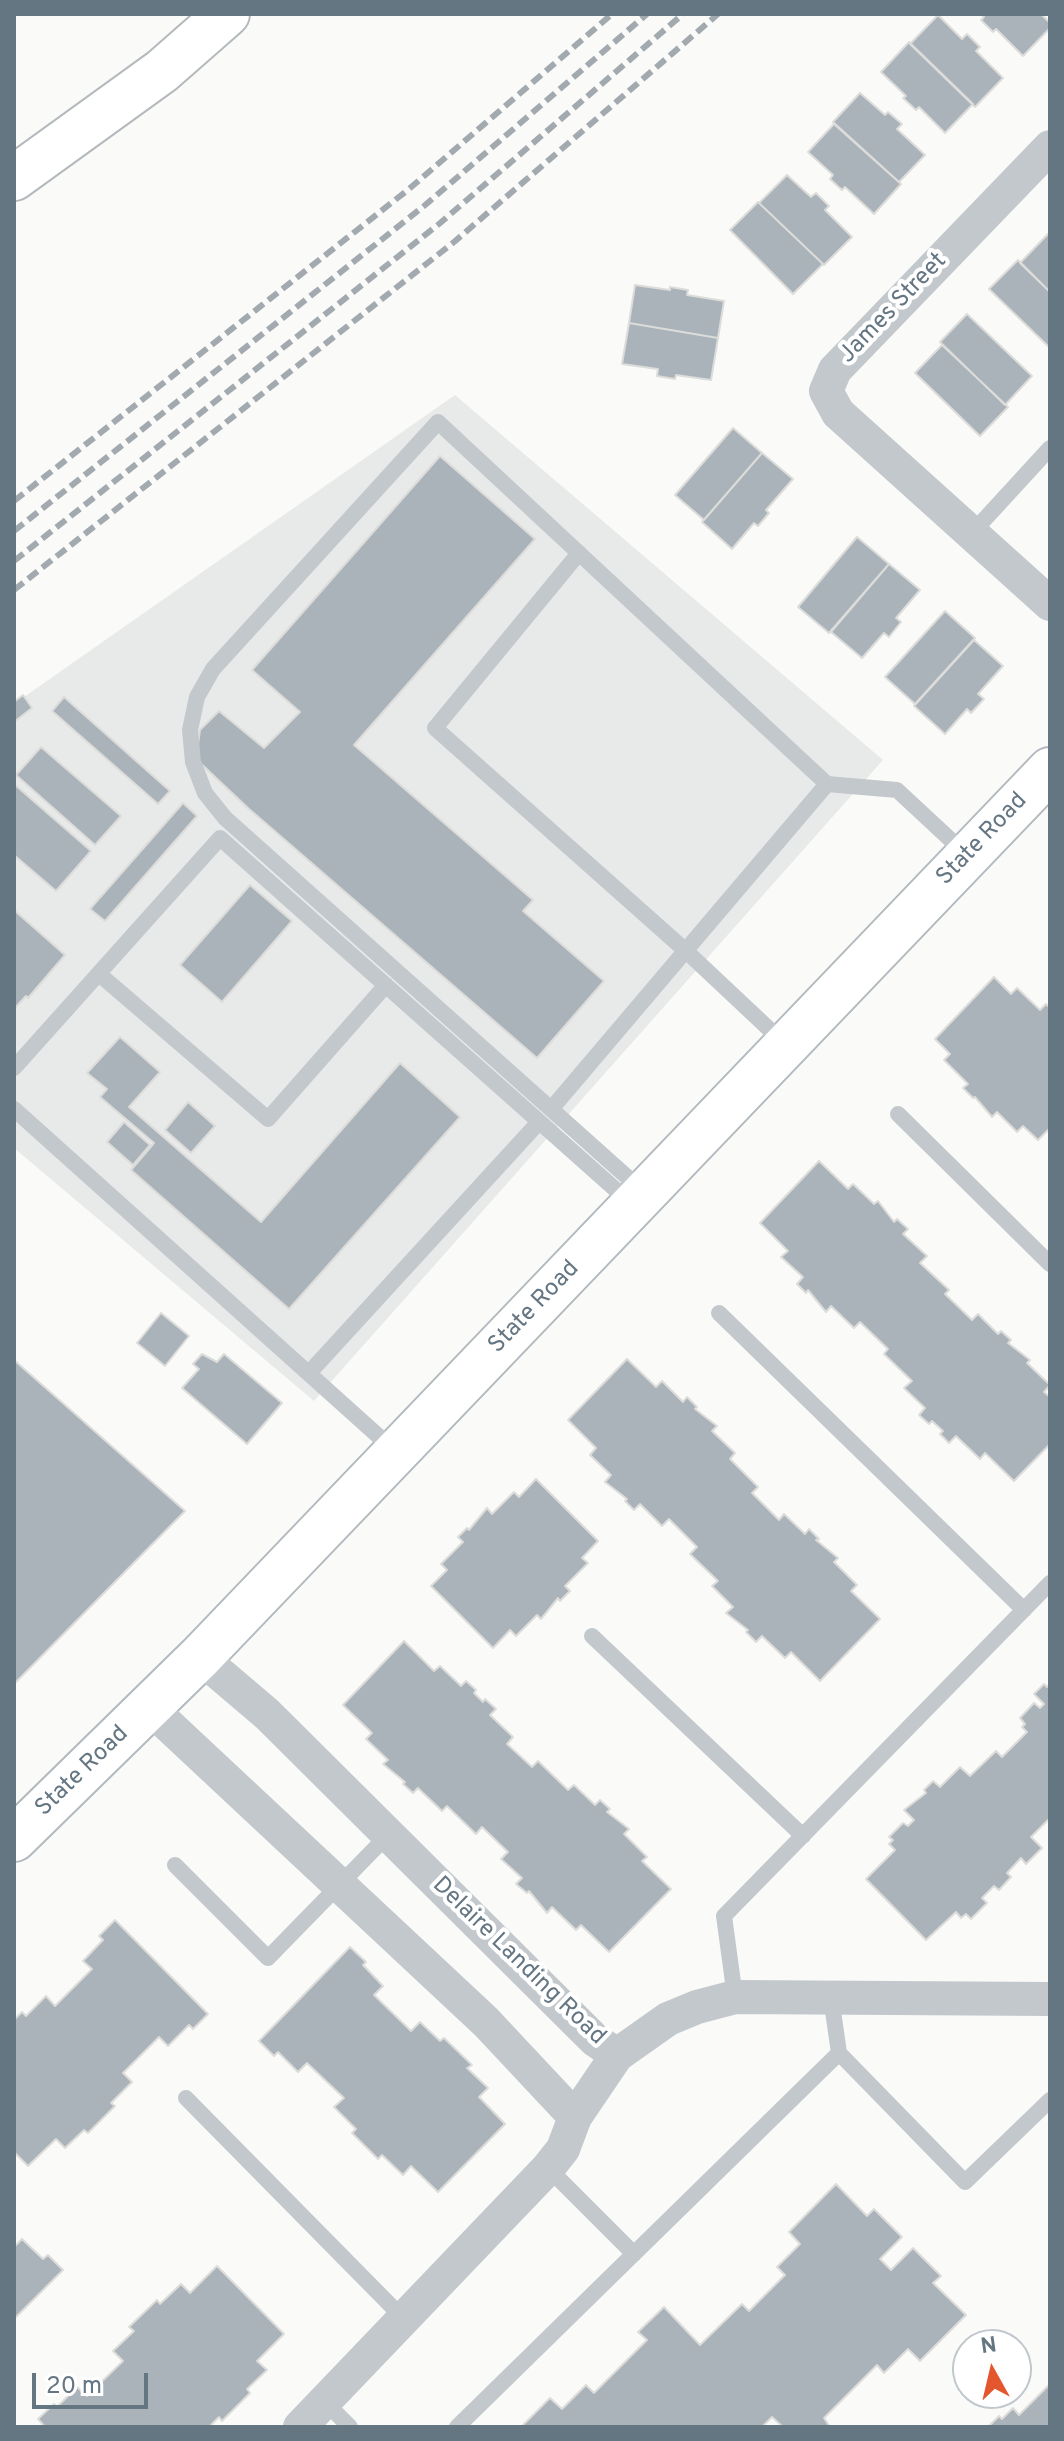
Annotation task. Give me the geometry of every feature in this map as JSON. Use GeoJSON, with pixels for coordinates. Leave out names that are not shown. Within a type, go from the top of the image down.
{"type":"FeatureCollection","features":[{"type":"Feature","properties":{"kind":"main road"},"geometry":{"type":"LineString","coordinates":[[14,178],[162,71],[227,14]]}},
{"type":"Feature","properties":{"kind":"main road","name":"State Road"},"geometry":{"type":"LineString","coordinates":[[14,1839],[200,1657],[1050,770]]}},
{"type":"Feature","properties":{"kind":"street","name":"James Street"},"geometry":{"type":"LineString","coordinates":[[1050,147],[835,370],[826,391],[838,413],[1050,604]]}},
{"type":"Feature","properties":{"kind":"street","name":"Delaire Landing Road"},"geometry":{"type":"LineString","coordinates":[[200,1657],[267,1714],[595,2040],[617,2055],[668,2019],[735,1997],[1050,1999]]}},
{"type":"Feature","properties":{"kind":"street"},"geometry":{"type":"LineString","coordinates":[[150,1708],[486,2022],[575,2117]]}},
{"type":"Feature","properties":{"kind":"street"},"geometry":{"type":"LineString","coordinates":[[300,2427],[548,2168],[563,2149],[575,2117],[617,2055]]}},
{"type":"Feature","properties":{"kind":"lane"},"geometry":{"type":"LineString","coordinates":[[639,1199],[552,1108],[225,818],[205,793],[193,762],[190,730],[197,697],[213,669],[438,422],[827,784],[897,790],[968,856]]}},
{"type":"Feature","properties":{"kind":"lane"},"geometry":{"type":"LineString","coordinates":[[972,533],[1050,448]]}},
{"type":"Feature","properties":{"kind":"lane"},"geometry":{"type":"LineString","coordinates":[[579,553],[435,728],[686,951],[786,1046]]}},
{"type":"Feature","properties":{"kind":"lane"},"geometry":{"type":"LineString","coordinates":[[552,1108],[827,784]]}},
{"type":"Feature","properties":{"kind":"lane"},"geometry":{"type":"LineString","coordinates":[[14,1068],[220,838],[539,1122],[639,1199]]}},
{"type":"Feature","properties":{"kind":"lane"},"geometry":{"type":"LineString","coordinates":[[99,974],[268,1119],[386,985]]}},
{"type":"Feature","properties":{"kind":"lane"},"geometry":{"type":"LineString","coordinates":[[14,1109],[397,1452]]}},
{"type":"Feature","properties":{"kind":"lane"},"geometry":{"type":"LineString","coordinates":[[898,1114],[1050,1264]]}},
{"type":"Feature","properties":{"kind":"lane"},"geometry":{"type":"LineString","coordinates":[[309,1373],[539,1122]]}},
{"type":"Feature","properties":{"kind":"lane"},"geometry":{"type":"LineString","coordinates":[[719,1313],[1024,1610]]}},
{"type":"Feature","properties":{"kind":"lane"},"geometry":{"type":"LineString","coordinates":[[735,1997],[724,1916],[1050,1583]]}},
{"type":"Feature","properties":{"kind":"lane"},"geometry":{"type":"LineString","coordinates":[[592,1636],[803,1836]]}},
{"type":"Feature","properties":{"kind":"lane"},"geometry":{"type":"LineString","coordinates":[[175,1865],[268,1958],[388,1835]]}},
{"type":"Feature","properties":{"kind":"lane"},"geometry":{"type":"LineString","coordinates":[[831,1997],[839,2053],[965,2182],[1050,2100]]}},
{"type":"Feature","properties":{"kind":"lane"},"geometry":{"type":"LineString","coordinates":[[457,2427],[839,2053]]}},
{"type":"Feature","properties":{"kind":"lane"},"geometry":{"type":"LineString","coordinates":[[186,2098],[405,2320]]}},
{"type":"Feature","properties":{"kind":"lane"},"geometry":{"type":"LineString","coordinates":[[548,2168],[634,2254]]}},
{"type":"Feature","properties":{"kind":"lane"},"geometry":{"type":"LineString","coordinates":[[325,2402],[350,2427]]}},
{"type":"Feature","properties":{"kind":"shaded area"},"geometry":{"type":"Polygon","coordinates":[[[455,395],[883,760],[314,1401],[14,1148],[14,704],[455,395]]]}},
{"type":"Feature","properties":{"kind":"building"},"geometry":{"type":"Polygon","coordinates":[[[981,14],[1041,14],[1050,23],[1050,28],[1023,56],[996,29],[993,32],[981,20],[984,17],[981,14]]]}},
{"type":"Feature","properties":{"kind":"building"},"geometry":{"type":"Polygon","coordinates":[[[938,15],[962,39],[967,34],[980,47],[976,51],[1003,78],[975,107],[910,44],[938,15]]]}},
{"type":"Feature","properties":{"kind":"building"},"geometry":{"type":"Polygon","coordinates":[[[909,42],[973,104],[945,133],[919,107],[916,110],[903,98],[906,96],[881,72],[909,42]]]}},
{"type":"Feature","properties":{"kind":"building"},"geometry":{"type":"Polygon","coordinates":[[[860,93],[885,115],[888,112],[902,124],[897,129],[925,155],[899,182],[833,122],[860,93]]]}},
{"type":"Feature","properties":{"kind":"building"},"geometry":{"type":"Polygon","coordinates":[[[834,124],[901,184],[874,214],[845,187],[842,190],[830,179],[833,175],[808,152],[834,124]]]}},
{"type":"Feature","properties":{"kind":"building"},"geometry":{"type":"Polygon","coordinates":[[[787,175],[811,197],[816,193],[829,206],[825,210],[852,237],[824,265],[759,203],[787,175]]]}},
{"type":"Feature","properties":{"kind":"building"},"geometry":{"type":"Polygon","coordinates":[[[758,202],[823,264],[793,294],[730,230],[758,202]]]}},
{"type":"Feature","properties":{"kind":"building"},"geometry":{"type":"Polygon","coordinates":[[[1048,234],[1050,236],[1050,292],[1020,263],[1048,234]]]}},
{"type":"Feature","properties":{"kind":"building"},"geometry":{"type":"Polygon","coordinates":[[[1018,260],[1050,292],[1050,348],[989,289],[1018,260]]]}},
{"type":"Feature","properties":{"kind":"building"},"geometry":{"type":"Polygon","coordinates":[[[635,285],[688,290],[687,295],[724,301],[718,338],[629,323],[635,285]]]}},
{"type":"Feature","properties":{"kind":"building"},"geometry":{"type":"Polygon","coordinates":[[[967,314],[1032,376],[1005,405],[940,342],[967,314]]]}},
{"type":"Feature","properties":{"kind":"building"},"geometry":{"type":"Polygon","coordinates":[[[629,323],[718,338],[711,380],[676,375],[675,379],[657,376],[658,369],[622,364],[629,323]]]}},
{"type":"Feature","properties":{"kind":"building"},"geometry":{"type":"Polygon","coordinates":[[[942,345],[1008,407],[980,436],[915,373],[942,345]]]}},
{"type":"Feature","properties":{"kind":"building"},"geometry":{"type":"Polygon","coordinates":[[[733,428],[762,453],[704,520],[675,495],[733,428]]]}},
{"type":"Feature","properties":{"kind":"building"},"geometry":{"type":"Polygon","coordinates":[[[762,453],[793,479],[766,510],[769,513],[758,526],[754,523],[732,549],[702,522],[762,453]]]}},
{"type":"Feature","properties":{"kind":"building"},"geometry":{"type":"Polygon","coordinates":[[[440,456],[535,539],[354,745],[533,900],[523,911],[604,981],[537,1058],[248,808],[196,759],[200,730],[219,711],[264,748],[300,712],[252,670],[440,456]]]}},
{"type":"Feature","properties":{"kind":"building"},"geometry":{"type":"Polygon","coordinates":[[[857,537],[889,564],[829,633],[798,607],[857,537]]]}},
{"type":"Feature","properties":{"kind":"building"},"geometry":{"type":"Polygon","coordinates":[[[889,564],[920,590],[896,618],[901,622],[889,637],[884,633],[862,658],[831,632],[889,564]]]}},
{"type":"Feature","properties":{"kind":"building"},"geometry":{"type":"Polygon","coordinates":[[[945,611],[975,638],[915,704],[885,677],[945,611]]]}},
{"type":"Feature","properties":{"kind":"building"},"geometry":{"type":"Polygon","coordinates":[[[974,640],[1003,666],[978,694],[984,699],[971,713],[967,709],[945,734],[914,706],[974,640]]]}},
{"type":"Feature","properties":{"kind":"building"},"geometry":{"type":"Polygon","coordinates":[[[23,695],[32,708],[14,722],[14,702],[23,695]]]}},
{"type":"Feature","properties":{"kind":"building"},"geometry":{"type":"Polygon","coordinates":[[[64,697],[170,791],[158,804],[52,711],[64,697]]]}},
{"type":"Feature","properties":{"kind":"building"},"geometry":{"type":"Polygon","coordinates":[[[41,747],[121,816],[95,845],[16,775],[41,747]]]}},
{"type":"Feature","properties":{"kind":"building"},"geometry":{"type":"Polygon","coordinates":[[[14,784],[91,851],[56,891],[14,855],[14,784]]]}},
{"type":"Feature","properties":{"kind":"building"},"geometry":{"type":"Polygon","coordinates":[[[183,803],[197,816],[105,921],[90,909],[183,803]]]}},
{"type":"Feature","properties":{"kind":"building"},"geometry":{"type":"Polygon","coordinates":[[[250,885],[292,921],[222,1002],[180,965],[250,885]]]}},
{"type":"Feature","properties":{"kind":"building"},"geometry":{"type":"Polygon","coordinates":[[[14,910],[65,955],[28,998],[26,996],[14,1009],[14,910]]]}},
{"type":"Feature","properties":{"kind":"building"},"geometry":{"type":"Polygon","coordinates":[[[994,977],[1011,994],[1017,988],[1040,1010],[1046,1004],[1050,1008],[1050,1128],[1038,1140],[1023,1126],[1017,1132],[997,1112],[992,1117],[963,1088],[968,1084],[944,1060],[950,1054],[935,1039],[994,977]]]}},
{"type":"Feature","properties":{"kind":"building"},"geometry":{"type":"Polygon","coordinates":[[[120,1037],[160,1072],[129,1107],[261,1222],[400,1063],[460,1117],[289,1309],[131,1170],[154,1143],[100,1097],[107,1089],[87,1073],[120,1037]]]}},
{"type":"Feature","properties":{"kind":"building"},"geometry":{"type":"Polygon","coordinates":[[[188,1102],[215,1126],[191,1153],[165,1130],[188,1102]]]}},
{"type":"Feature","properties":{"kind":"building"},"geometry":{"type":"Polygon","coordinates":[[[124,1122],[150,1145],[133,1165],[107,1142],[124,1122]]]}},
{"type":"Feature","properties":{"kind":"building"},"geometry":{"type":"Polygon","coordinates":[[[819,1161],[848,1189],[853,1184],[874,1204],[878,1201],[894,1222],[897,1219],[908,1229],[903,1234],[927,1256],[920,1263],[949,1290],[945,1294],[972,1320],[978,1314],[998,1334],[1001,1331],[1011,1340],[1008,1343],[1030,1360],[1027,1363],[1050,1385],[1044,1392],[1050,1397],[1050,1444],[1014,1481],[985,1453],[980,1459],[956,1436],[949,1443],[940,1434],[943,1431],[919,1415],[925,1408],[904,1388],[912,1381],[884,1354],[888,1349],[860,1322],[854,1328],[831,1306],[826,1312],[808,1290],[806,1293],[797,1284],[803,1277],[781,1257],[788,1251],[760,1223],[819,1161]]]}},
{"type":"Feature","properties":{"kind":"building"},"geometry":{"type":"Polygon","coordinates":[[[161,1313],[189,1336],[165,1366],[137,1343],[161,1313]]]}},
{"type":"Feature","properties":{"kind":"building"},"geometry":{"type":"Polygon","coordinates":[[[202,1354],[217,1362],[224,1354],[282,1403],[247,1444],[182,1388],[199,1369],[193,1364],[202,1354]]]}},
{"type":"Feature","properties":{"kind":"building"},"geometry":{"type":"Polygon","coordinates":[[[627,1359],[656,1387],[662,1381],[683,1402],[687,1397],[697,1407],[695,1409],[717,1426],[712,1431],[735,1453],[730,1459],[758,1487],[752,1493],[779,1520],[784,1514],[805,1534],[809,1529],[819,1539],[816,1540],[838,1558],[834,1562],[857,1585],[851,1591],[880,1619],[820,1681],[791,1652],[785,1658],[762,1636],[756,1642],[746,1632],[748,1630],[726,1613],[733,1607],[712,1586],[718,1581],[690,1554],[697,1547],[669,1519],[662,1526],[640,1504],[634,1510],[625,1501],[627,1499],[605,1482],[611,1475],[590,1455],[596,1448],[568,1420],[627,1359]]]}},
{"type":"Feature","properties":{"kind":"building"},"geometry":{"type":"Polygon","coordinates":[[[14,1360],[185,1511],[14,1684],[14,1360]]]}},
{"type":"Feature","properties":{"kind":"building"},"geometry":{"type":"Polygon","coordinates":[[[536,1479],[598,1541],[582,1558],[588,1563],[565,1586],[570,1591],[560,1601],[558,1598],[541,1619],[537,1615],[516,1636],[510,1630],[493,1648],[431,1586],[447,1570],[441,1564],[463,1542],[458,1537],[467,1528],[469,1530],[487,1508],[492,1514],[514,1492],[519,1497],[536,1479]]]}},
{"type":"Feature","properties":{"kind":"building"},"geometry":{"type":"Polygon","coordinates":[[[404,1641],[434,1671],[440,1666],[461,1686],[466,1681],[483,1702],[485,1699],[496,1709],[490,1715],[513,1737],[507,1744],[532,1767],[538,1761],[568,1790],[574,1785],[595,1805],[600,1800],[610,1809],[607,1812],[629,1829],[624,1834],[647,1857],[642,1861],[671,1889],[609,1952],[581,1925],[576,1930],[552,1907],[547,1913],[529,1891],[527,1893],[516,1884],[522,1878],[501,1859],[508,1852],[482,1827],[476,1834],[447,1806],[442,1811],[418,1788],[413,1793],[403,1784],[405,1782],[383,1764],[388,1760],[366,1739],[372,1733],[343,1705],[404,1641]]]}},
{"type":"Feature","properties":{"kind":"building"},"geometry":{"type":"Polygon","coordinates":[[[1050,1683],[1050,1818],[1031,1837],[1042,1848],[1026,1864],[1021,1858],[1007,1873],[1011,1877],[999,1890],[994,1886],[982,1898],[987,1903],[971,1919],[966,1914],[961,1918],[956,1912],[926,1940],[866,1879],[895,1850],[889,1844],[893,1840],[889,1837],[903,1823],[908,1826],[914,1820],[904,1810],[926,1793],[924,1790],[933,1781],[940,1787],[960,1767],[970,1776],[996,1751],[1002,1757],[1027,1732],[1020,1718],[1034,1703],[1040,1708],[1044,1704],[1034,1694],[1044,1684],[1047,1687],[1050,1683]]]}},
{"type":"Feature","properties":{"kind":"building"},"geometry":{"type":"Polygon","coordinates":[[[115,1920],[208,2014],[193,2029],[189,2025],[168,2046],[159,2037],[123,2073],[132,2082],[111,2103],[115,2106],[88,2133],[84,2130],[65,2148],[56,2139],[28,2166],[14,2152],[14,2020],[22,2012],[26,2016],[46,1996],[55,2006],[92,1969],[83,1961],[103,1940],[99,1936],[115,1920]]]}},
{"type":"Feature","properties":{"kind":"building"},"geometry":{"type":"Polygon","coordinates":[[[350,1947],[366,1962],[363,1965],[383,1986],[374,1995],[411,2031],[420,2022],[440,2041],[444,2038],[472,2065],[467,2068],[488,2088],[479,2097],[505,2124],[438,2192],[411,2166],[403,2175],[382,2155],[378,2159],[352,2133],[356,2129],[334,2107],[344,2098],[307,2063],[298,2072],[278,2052],[274,2056],[259,2041],[350,1947]]]}},
{"type":"Feature","properties":{"kind":"building"},"geometry":{"type":"Polygon","coordinates":[[[836,2184],[867,2216],[874,2209],[902,2237],[880,2259],[891,2270],[913,2248],[941,2276],[933,2283],[966,2315],[920,2361],[908,2349],[884,2373],[877,2365],[824,2418],[830,2427],[783,2427],[772,2417],[762,2427],[521,2427],[550,2398],[562,2409],[586,2385],[594,2393],[647,2340],[638,2332],[664,2307],[700,2345],[742,2304],[749,2311],[785,2275],[777,2267],[800,2244],[789,2232],[836,2184]]]}},
{"type":"Feature","properties":{"kind":"building"},"geometry":{"type":"Polygon","coordinates":[[[22,2239],[43,2259],[48,2255],[63,2270],[14,2319],[14,2247],[22,2239]]]}},
{"type":"Feature","properties":{"kind":"building"},"geometry":{"type":"Polygon","coordinates":[[[217,2266],[284,2334],[257,2361],[267,2370],[247,2389],[250,2393],[222,2421],[219,2417],[209,2427],[45,2427],[38,2419],[54,2404],[57,2407],[77,2387],[87,2396],[123,2361],[113,2351],[134,2331],[129,2327],[157,2300],[160,2304],[181,2284],[190,2293],[217,2266]]]}},
{"type":"Feature","properties":{"kind":"building"},"geometry":{"type":"Polygon","coordinates":[[[1050,2384],[1050,2427],[989,2426],[1012,2409],[1019,2415],[1025,2409],[1032,2409],[1032,2402],[1050,2384]]]}},
{"type":"Feature","properties":{"kind":"railway"},"geometry":{"type":"LineString","coordinates":[[14,501],[409,189],[612,14]]}},
{"type":"Feature","properties":{"kind":"railway"},"geometry":{"type":"LineString","coordinates":[[14,531],[424,206],[647,14]]}},
{"type":"Feature","properties":{"kind":"railway"},"geometry":{"type":"LineString","coordinates":[[14,561],[439,224],[683,14]]}},
{"type":"Feature","properties":{"kind":"railway"},"geometry":{"type":"LineString","coordinates":[[14,590],[454,242],[718,14]]}}]}
